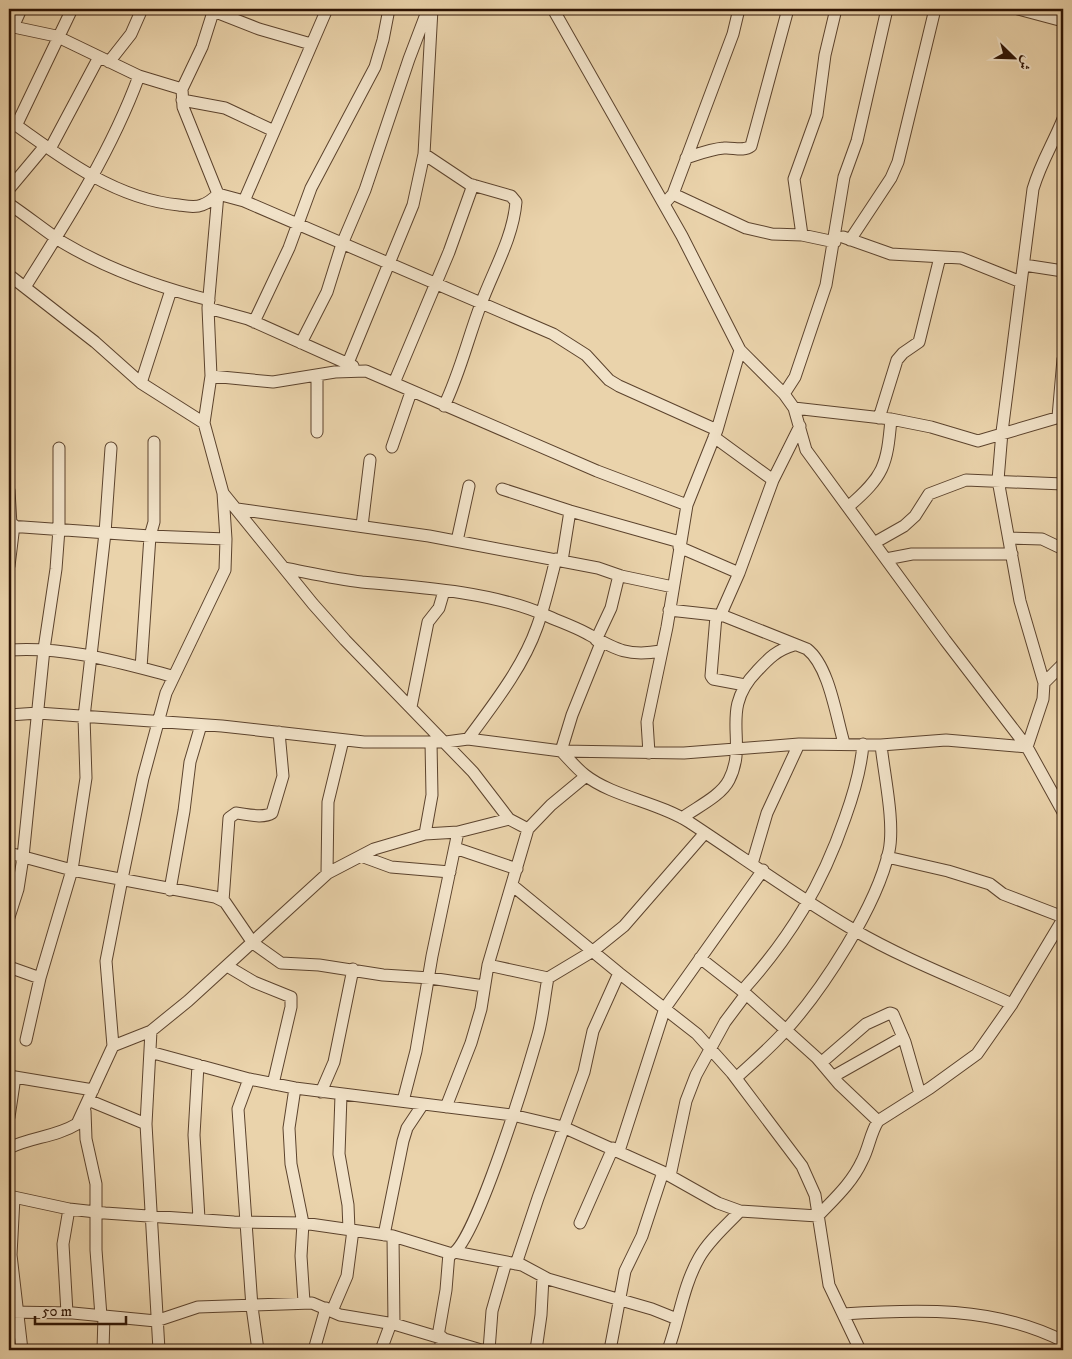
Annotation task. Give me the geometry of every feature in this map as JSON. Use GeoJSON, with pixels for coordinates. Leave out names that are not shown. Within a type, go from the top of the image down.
{"type":"FeatureCollection","features":[{"type":"Feature","properties":{"kind":"street"},"geometry":{"type":"LineString","coordinates":[[21,9],[11,26],[59,37],[104,60],[182,95],[225,108],[274,130]]}},
{"type":"Feature","properties":{"kind":"street"},"geometry":{"type":"LineString","coordinates":[[72,9],[13,123],[48,148],[92,175],[139,198],[160,203],[202,205],[218,194],[244,201],[570,343],[586,355],[609,380],[716,434],[773,480]]}},
{"type":"Feature","properties":{"kind":"street"},"geometry":{"type":"LineString","coordinates":[[9,189],[48,148],[104,60],[130,34],[142,9]]}},
{"type":"Feature","properties":{"kind":"street"},"geometry":{"type":"LineString","coordinates":[[244,201],[327,9]]}},
{"type":"Feature","properties":{"kind":"street"},"geometry":{"type":"LineString","coordinates":[[254,322],[289,248],[296,224],[322,166],[375,67],[384,40],[389,9]]}},
{"type":"Feature","properties":{"kind":"street"},"geometry":{"type":"LineString","coordinates":[[348,363],[388,263],[414,205],[424,154],[430,9]]}},
{"type":"Feature","properties":{"kind":"street"},"geometry":{"type":"LineString","coordinates":[[301,343],[327,292],[342,244],[365,190],[409,58],[430,9]]}},
{"type":"Feature","properties":{"kind":"street"},"geometry":{"type":"LineString","coordinates":[[553,9],[664,204],[740,350],[784,394],[794,408],[806,450],[1027,747],[1063,812]]}},
{"type":"Feature","properties":{"kind":"street"},"geometry":{"type":"LineString","coordinates":[[664,204],[673,194],[733,34],[739,9]]}},
{"type":"Feature","properties":{"kind":"street"},"geometry":{"type":"LineString","coordinates":[[686,158],[712,150],[725,148],[741,149],[751,146],[788,9]]}},
{"type":"Feature","properties":{"kind":"street"},"geometry":{"type":"LineString","coordinates":[[802,235],[794,179],[817,115],[825,55],[836,9]]}},
{"type":"Feature","properties":{"kind":"street"},"geometry":{"type":"LineString","coordinates":[[784,394],[795,377],[826,285],[844,177],[857,141],[887,9]]}},
{"type":"Feature","properties":{"kind":"street"},"geometry":{"type":"LineString","coordinates":[[850,240],[891,178],[898,162],[935,9]]}},
{"type":"Feature","properties":{"kind":"street"},"geometry":{"type":"LineString","coordinates":[[1018,9],[1063,21]]}},
{"type":"Feature","properties":{"kind":"street"},"geometry":{"type":"LineString","coordinates":[[9,1148],[28,1139],[65,1132],[77,1124],[113,1046],[106,961],[122,879],[157,723],[172,676],[209,607],[225,570],[226,538],[223,493],[204,423],[211,376],[209,304],[218,194],[182,95],[202,47],[214,10],[259,29],[311,44]]}},
{"type":"Feature","properties":{"kind":"street"},"geometry":{"type":"LineString","coordinates":[[24,287],[112,142],[139,76]]}},
{"type":"Feature","properties":{"kind":"street"},"geometry":{"type":"LineString","coordinates":[[1027,747],[1043,699],[1044,683],[1020,602],[998,480],[1002,432],[1033,189],[1045,155],[1060,138],[1063,119]]}},
{"type":"Feature","properties":{"kind":"street"},"geometry":{"type":"LineString","coordinates":[[424,154],[472,185],[511,196],[516,202],[501,256],[481,303],[468,347],[444,406]]}},
{"type":"Feature","properties":{"kind":"street"},"geometry":{"type":"LineString","coordinates":[[394,383],[461,221],[472,185]]}},
{"type":"Feature","properties":{"kind":"street"},"geometry":{"type":"LineString","coordinates":[[673,194],[746,228],[772,234],[850,240],[891,254],[953,256],[968,260],[1021,282]]}},
{"type":"Feature","properties":{"kind":"street"},"geometry":{"type":"LineString","coordinates":[[9,204],[56,237],[127,273],[254,322],[394,383],[410,392],[542,445],[597,471],[687,505]]}},
{"type":"Feature","properties":{"kind":"street"},"geometry":{"type":"LineString","coordinates":[[878,418],[897,360],[903,353],[919,342],[940,257]]}},
{"type":"Feature","properties":{"kind":"street"},"geometry":{"type":"LineString","coordinates":[[1024,265],[1063,271]]}},
{"type":"Feature","properties":{"kind":"street"},"geometry":{"type":"LineString","coordinates":[[9,274],[141,382],[204,423]]}},
{"type":"Feature","properties":{"kind":"street"},"geometry":{"type":"LineString","coordinates":[[141,382],[171,290]]}},
{"type":"Feature","properties":{"kind":"street"},"geometry":{"type":"LineString","coordinates":[[648,754],[647,722],[687,505],[716,434],[740,350]]}},
{"type":"Feature","properties":{"kind":"street"},"geometry":{"type":"LineString","coordinates":[[794,408],[891,419],[931,427],[978,441],[1002,432],[1061,417],[1063,359]]}},
{"type":"Feature","properties":{"kind":"street"},"geometry":{"type":"LineString","coordinates":[[211,376],[273,382],[341,371],[366,371]]}},
{"type":"Feature","properties":{"kind":"street"},"geometry":{"type":"LineString","coordinates":[[317,376],[317,432]]}},
{"type":"Feature","properties":{"kind":"street"},"geometry":{"type":"LineString","coordinates":[[392,447],[410,392]]}},
{"type":"Feature","properties":{"kind":"street"},"geometry":{"type":"LineString","coordinates":[[848,508],[868,490],[884,467],[888,454],[891,419]]}},
{"type":"Feature","properties":{"kind":"street"},"geometry":{"type":"LineString","coordinates":[[745,685],[713,679],[711,676],[718,616],[739,573],[773,480],[800,426]]}},
{"type":"Feature","properties":{"kind":"street"},"geometry":{"type":"LineString","coordinates":[[141,668],[150,536],[154,522],[154,442]]}},
{"type":"Feature","properties":{"kind":"street"},"geometry":{"type":"LineString","coordinates":[[9,917],[18,889],[23,857],[44,649],[54,591],[59,529],[59,448]]}},
{"type":"Feature","properties":{"kind":"street"},"geometry":{"type":"LineString","coordinates":[[26,1040],[40,978],[72,870],[87,772],[84,716],[93,656],[111,448]]}},
{"type":"Feature","properties":{"kind":"street"},"geometry":{"type":"LineString","coordinates":[[362,526],[370,460]]}},
{"type":"Feature","properties":{"kind":"street"},"geometry":{"type":"LineString","coordinates":[[874,543],[904,526],[914,516],[929,494],[971,478],[1063,484]]}},
{"type":"Feature","properties":{"kind":"street"},"geometry":{"type":"LineString","coordinates":[[456,541],[469,486]]}},
{"type":"Feature","properties":{"kind":"street"},"geometry":{"type":"LineString","coordinates":[[502,489],[570,512],[679,544],[739,573]]}},
{"type":"Feature","properties":{"kind":"street"},"geometry":{"type":"LineString","coordinates":[[9,490],[11,525],[9,566]]}},
{"type":"Feature","properties":{"kind":"street"},"geometry":{"type":"LineString","coordinates":[[223,493],[345,640],[446,742],[473,772],[509,819],[528,829]]}},
{"type":"Feature","properties":{"kind":"street"},"geometry":{"type":"LineString","coordinates":[[237,509],[456,541],[598,568],[619,575],[673,587]]}},
{"type":"Feature","properties":{"kind":"street"},"geometry":{"type":"LineString","coordinates":[[468,739],[516,669],[531,642],[559,560],[570,512]]}},
{"type":"Feature","properties":{"kind":"street"},"geometry":{"type":"LineString","coordinates":[[11,525],[150,536],[226,538]]}},
{"type":"Feature","properties":{"kind":"street"},"geometry":{"type":"LineString","coordinates":[[1009,538],[1042,540],[1063,549]]}},
{"type":"Feature","properties":{"kind":"street"},"geometry":{"type":"LineString","coordinates":[[886,559],[912,554],[977,556],[1012,554]]}},
{"type":"Feature","properties":{"kind":"street"},"geometry":{"type":"LineString","coordinates":[[284,568],[350,580],[397,583],[510,604],[542,614],[624,652],[661,651]]}},
{"type":"Feature","properties":{"kind":"street"},"geometry":{"type":"LineString","coordinates":[[560,751],[611,608],[619,575]]}},
{"type":"Feature","properties":{"kind":"street"},"geometry":{"type":"LineString","coordinates":[[411,707],[428,622],[439,608],[444,591]]}},
{"type":"Feature","properties":{"kind":"street"},"geometry":{"type":"LineString","coordinates":[[669,610],[729,617],[815,655],[822,667],[844,743]]}},
{"type":"Feature","properties":{"kind":"street"},"geometry":{"type":"LineString","coordinates":[[682,818],[723,789],[733,772],[735,709],[745,685],[778,650],[794,645]]}},
{"type":"Feature","properties":{"kind":"street"},"geometry":{"type":"LineString","coordinates":[[9,650],[26,648],[44,649],[93,656],[172,676]]}},
{"type":"Feature","properties":{"kind":"street"},"geometry":{"type":"LineString","coordinates":[[1044,683],[1063,664]]}},
{"type":"Feature","properties":{"kind":"street"},"geometry":{"type":"LineString","coordinates":[[9,715],[38,713],[84,716],[279,732],[364,742],[446,742],[468,739],[560,751],[648,754],[735,750],[798,744],[844,743],[881,745],[946,740],[1027,747]]}},
{"type":"Feature","properties":{"kind":"street"},"geometry":{"type":"LineString","coordinates":[[170,890],[184,811],[190,762],[202,725]]}},
{"type":"Feature","properties":{"kind":"street"},"geometry":{"type":"LineString","coordinates":[[223,901],[229,818],[236,813],[269,816],[272,813],[283,776],[279,732]]}},
{"type":"Feature","properties":{"kind":"street"},"geometry":{"type":"LineString","coordinates":[[327,873],[328,802],[343,740]]}},
{"type":"Feature","properties":{"kind":"street"},"geometry":{"type":"LineString","coordinates":[[425,834],[432,795],[431,742]]}},
{"type":"Feature","properties":{"kind":"street"},"geometry":{"type":"LineString","coordinates":[[752,864],[767,813],[798,744]]}},
{"type":"Feature","properties":{"kind":"street"},"geometry":{"type":"LineString","coordinates":[[610,1350],[626,1270],[667,1174],[686,1101],[709,1048],[733,1009],[809,903],[832,854],[850,803],[862,765],[863,744]]}},
{"type":"Feature","properties":{"kind":"street"},"geometry":{"type":"LineString","coordinates":[[736,1078],[785,1031],[824,981],[868,908],[887,857],[890,834],[881,745]]}},
{"type":"Feature","properties":{"kind":"street"},"geometry":{"type":"LineString","coordinates":[[560,751],[586,776],[616,791],[666,809],[682,818],[704,834],[763,870],[809,903],[855,931],[927,968],[1012,1004]]}},
{"type":"Feature","properties":{"kind":"street"},"geometry":{"type":"LineString","coordinates":[[446,1108],[471,1043],[481,1009],[488,965],[528,829],[550,805],[586,776]]}},
{"type":"Feature","properties":{"kind":"street"},"geometry":{"type":"LineString","coordinates":[[113,1046],[151,1031],[253,943],[327,873],[374,850],[425,834],[458,832],[509,819]]}},
{"type":"Feature","properties":{"kind":"street"},"geometry":{"type":"LineString","coordinates":[[403,1101],[416,1051],[430,978],[432,956],[458,832]]}},
{"type":"Feature","properties":{"kind":"street"},"geometry":{"type":"LineString","coordinates":[[488,965],[548,978],[593,951],[624,926],[704,834]]}},
{"type":"Feature","properties":{"kind":"street"},"geometry":{"type":"LineString","coordinates":[[455,848],[517,869]]}},
{"type":"Feature","properties":{"kind":"street"},"geometry":{"type":"LineString","coordinates":[[9,852],[72,870],[215,897],[223,901],[253,943],[269,956],[286,964],[353,969],[383,975],[430,978],[484,986]]}},
{"type":"Feature","properties":{"kind":"street"},"geometry":{"type":"LineString","coordinates":[[361,856],[391,867],[450,872]]}},
{"type":"Feature","properties":{"kind":"street"},"geometry":{"type":"LineString","coordinates":[[818,1216],[853,1178],[863,1160],[878,1121],[977,1054],[1012,1004],[1063,918],[1003,894],[990,884],[948,871],[887,857]]}},
{"type":"Feature","properties":{"kind":"street"},"geometry":{"type":"LineString","coordinates":[[580,1222],[616,1150],[664,1008],[763,870]]}},
{"type":"Feature","properties":{"kind":"street"},"geometry":{"type":"LineString","coordinates":[[512,886],[619,974],[697,1034],[736,1078],[802,1166],[815,1196],[828,1285],[860,1350]]}},
{"type":"Feature","properties":{"kind":"street"},"geometry":{"type":"LineString","coordinates":[[700,958],[744,992],[785,1031],[822,1062],[839,1084],[878,1121]]}},
{"type":"Feature","properties":{"kind":"street"},"geometry":{"type":"LineString","coordinates":[[227,966],[254,982],[291,997],[291,1007],[273,1084]]}},
{"type":"Feature","properties":{"kind":"street"},"geometry":{"type":"LineString","coordinates":[[9,967],[40,978]]}},
{"type":"Feature","properties":{"kind":"street"},"geometry":{"type":"LineString","coordinates":[[321,1092],[334,1062],[353,969]]}},
{"type":"Feature","properties":{"kind":"street"},"geometry":{"type":"LineString","coordinates":[[14,1311],[67,1313],[156,1321],[198,1308],[252,1307],[304,1302],[355,1319],[392,1324],[440,1336],[481,1350],[489,1350],[492,1311],[584,1072],[593,1031],[619,974]]}},
{"type":"Feature","properties":{"kind":"street"},"geometry":{"type":"LineString","coordinates":[[440,1350],[440,1336],[452,1253],[470,1231],[486,1194],[538,1036],[548,978]]}},
{"type":"Feature","properties":{"kind":"street"},"geometry":{"type":"LineString","coordinates":[[822,1062],[866,1024],[887,1013],[893,1014],[903,1037],[920,1094]]}},
{"type":"Feature","properties":{"kind":"street"},"geometry":{"type":"LineString","coordinates":[[151,1031],[146,1124],[153,1215],[156,1321],[159,1350]]}},
{"type":"Feature","properties":{"kind":"street"},"geometry":{"type":"LineString","coordinates":[[834,1076],[903,1037]]}},
{"type":"Feature","properties":{"kind":"street"},"geometry":{"type":"LineString","coordinates":[[150,1052],[249,1079],[295,1088],[512,1115],[563,1127],[667,1174],[718,1203],[740,1211],[818,1216]]}},
{"type":"Feature","properties":{"kind":"street"},"geometry":{"type":"LineString","coordinates":[[198,1065],[194,1134],[199,1219]]}},
{"type":"Feature","properties":{"kind":"street"},"geometry":{"type":"LineString","coordinates":[[9,1117],[12,1076],[88,1100],[146,1124]]}},
{"type":"Feature","properties":{"kind":"street"},"geometry":{"type":"LineString","coordinates":[[249,1079],[238,1109],[248,1222],[252,1307],[258,1350]]}},
{"type":"Feature","properties":{"kind":"street"},"geometry":{"type":"LineString","coordinates":[[295,1088],[289,1128],[291,1164],[303,1224],[301,1256],[304,1302]]}},
{"type":"Feature","properties":{"kind":"street"},"geometry":{"type":"LineString","coordinates":[[303,1350],[315,1350],[329,1309],[347,1276],[351,1230],[339,1154],[341,1095]]}},
{"type":"Feature","properties":{"kind":"street"},"geometry":{"type":"LineString","coordinates":[[88,1100],[86,1139],[96,1184],[95,1212],[103,1350]]}},
{"type":"Feature","properties":{"kind":"street"},"geometry":{"type":"LineString","coordinates":[[381,1350],[392,1324],[389,1235],[403,1141],[407,1128],[423,1104]]}},
{"type":"Feature","properties":{"kind":"street"},"geometry":{"type":"LineString","coordinates":[[22,1350],[14,1311],[11,1256],[11,1197],[69,1209],[95,1212],[303,1224],[389,1235],[452,1253],[527,1267],[543,1276],[620,1301],[652,1309],[677,1319]]}},
{"type":"Feature","properties":{"kind":"street"},"geometry":{"type":"LineString","coordinates":[[67,1313],[63,1244],[69,1209]]}},
{"type":"Feature","properties":{"kind":"street"},"geometry":{"type":"LineString","coordinates":[[668,1350],[698,1258],[708,1244],[740,1211]]}},
{"type":"Feature","properties":{"kind":"street"},"geometry":{"type":"LineString","coordinates":[[536,1350],[541,1314],[543,1276]]}},
{"type":"Feature","properties":{"kind":"street"},"geometry":{"type":"LineString","coordinates":[[843,1314],[916,1309],[961,1312],[1016,1323],[1063,1341]]}}]}
